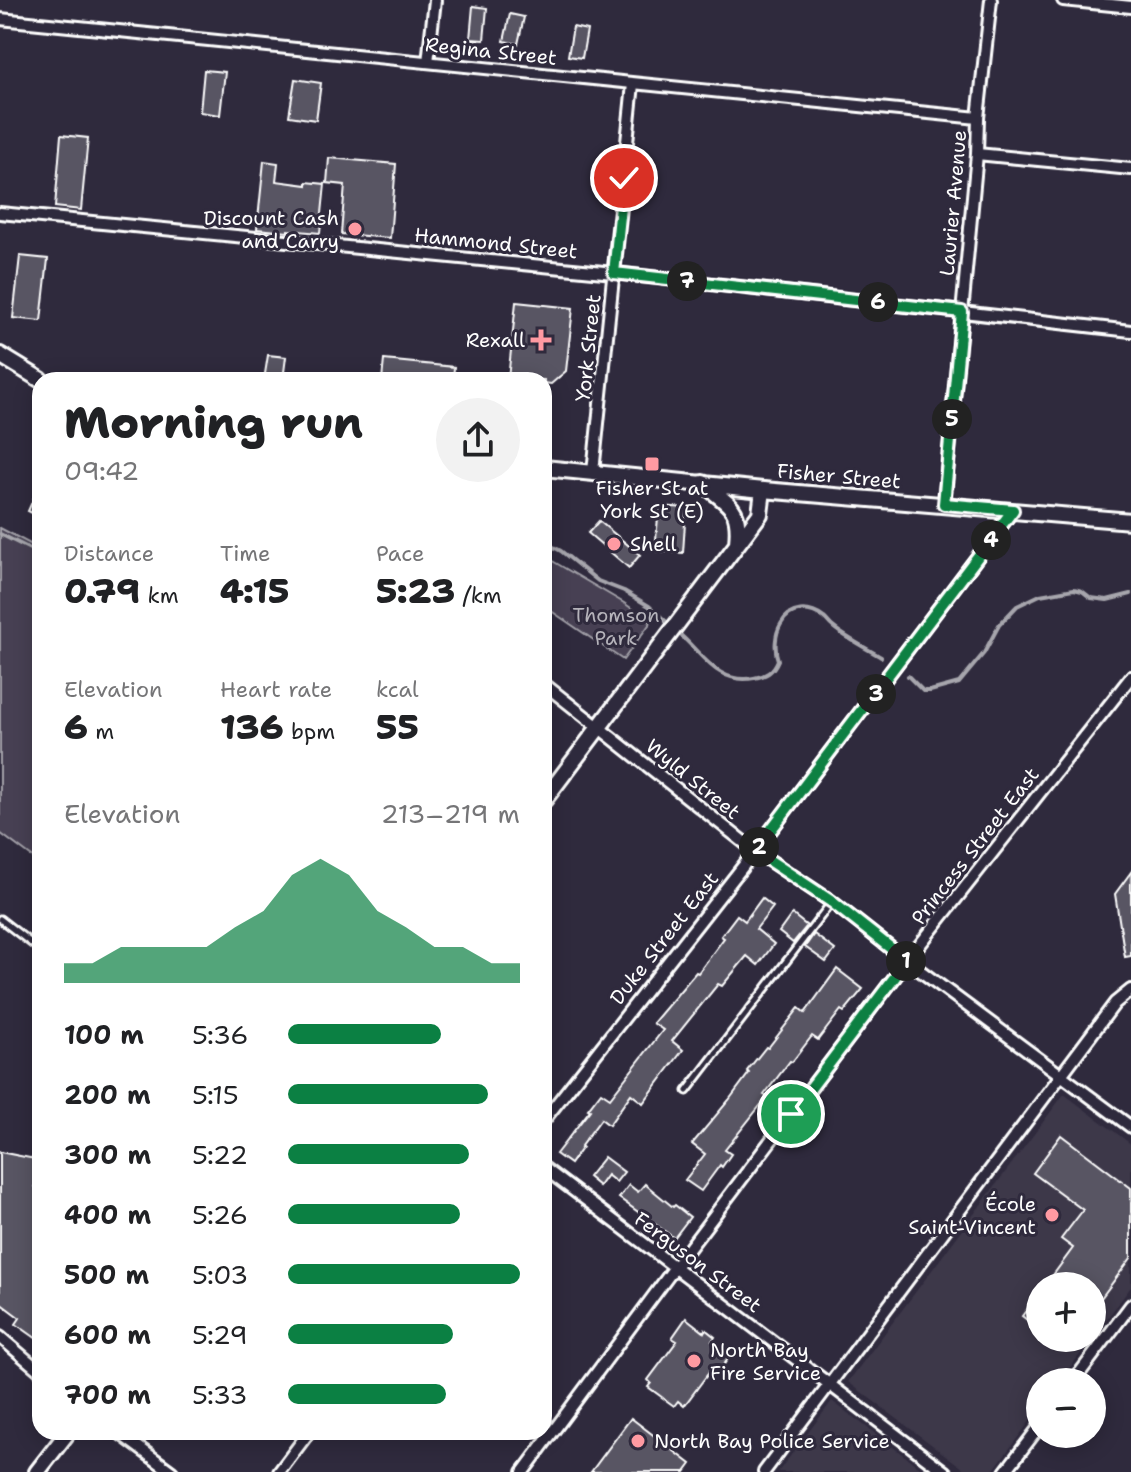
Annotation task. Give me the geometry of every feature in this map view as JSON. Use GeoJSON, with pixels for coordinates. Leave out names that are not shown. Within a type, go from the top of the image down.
{"type":"FeatureCollection","features":[{"type":"Feature","properties":{"kind":"main road"},"geometry":{"type":"LineString","coordinates":[[0,355],[32,376]]}},
{"type":"Feature","properties":{"kind":"main road"},"geometry":{"type":"LineString","coordinates":[[0,363],[32,377]]}},
{"type":"Feature","properties":{"kind":"main road","name":"Fisher Street"},"geometry":{"type":"LineString","coordinates":[[552,469],[1131,521]]}},
{"type":"Feature","properties":{"kind":"main road"},"geometry":{"type":"LineString","coordinates":[[703,483],[735,511],[739,524],[736,547]]}},
{"type":"Feature","properties":{"kind":"main road"},"geometry":{"type":"LineString","coordinates":[[552,789],[760,514],[763,490]]}},
{"type":"Feature","properties":{"kind":"main road"},"geometry":{"type":"LineString","coordinates":[[37,1472],[62,1440]]}},
{"type":"Feature","properties":{"kind":"street"},"geometry":{"type":"LineString","coordinates":[[428,62],[435,0]]}},
{"type":"Feature","properties":{"kind":"street","name":"Laurier Avenue"},"geometry":{"type":"LineString","coordinates":[[944,504],[991,0]]}},
{"type":"Feature","properties":{"kind":"street"},"geometry":{"type":"LineString","coordinates":[[1063,0],[1131,7]]}},
{"type":"Feature","properties":{"kind":"street","name":"Regina Street"},"geometry":{"type":"LineString","coordinates":[[0,19],[978,118]]}},
{"type":"Feature","properties":{"kind":"street","name":"York Street"},"geometry":{"type":"LineString","coordinates":[[593,472],[633,84]]}},
{"type":"Feature","properties":{"kind":"street"},"geometry":{"type":"LineString","coordinates":[[977,154],[1131,169]]}},
{"type":"Feature","properties":{"kind":"street","name":"Hammond Street"},"geometry":{"type":"LineString","coordinates":[[0,213],[614,273],[1131,331]]}},
{"type":"Feature","properties":{"kind":"street","name":"Duke Street East"},"geometry":{"type":"LineString","coordinates":[[552,1110],[755,851],[1013,510]]}},
{"type":"Feature","properties":{"kind":"street","name":"Princess Street East"},"geometry":{"type":"LineString","coordinates":[[552,1433],[907,961],[1131,677]]}},
{"type":"Feature","properties":{"kind":"street","name":"Wyld Street"},"geometry":{"type":"LineString","coordinates":[[552,690],[755,851],[832,902],[1131,1127]]}},
{"type":"Feature","properties":{"kind":"street"},"geometry":{"type":"LineString","coordinates":[[764,1472],[1115,1003],[1131,990]]}},
{"type":"Feature","properties":{"kind":"street","name":"Ferguson Street"},"geometry":{"type":"LineString","coordinates":[[552,1174],[945,1472]]}},
{"type":"Feature","properties":{"kind":"street"},"geometry":{"type":"LineString","coordinates":[[1084,1368],[1131,1305]]}},
{"type":"Feature","properties":{"kind":"street"},"geometry":{"type":"LineString","coordinates":[[1,1341],[32,1365]]}},
{"type":"Feature","properties":{"kind":"street"},"geometry":{"type":"LineString","coordinates":[[129,1440],[172,1472]]}},
{"type":"Feature","properties":{"kind":"street"},"geometry":{"type":"LineString","coordinates":[[279,1472],[303,1440]]}},
{"type":"Feature","properties":{"kind":"street","name":"Princess Street East"},"geometry":{"type":"LineString","coordinates":[[523,1472],[547,1440]]}},
{"type":"Feature","properties":{"kind":"street"},"geometry":{"type":"LineString","coordinates":[[1005,1472],[1026,1444]]}},
{"type":"Feature","properties":{"kind":"lane"},"geometry":{"type":"LineString","coordinates":[[687,1091],[832,902]]}},
{"type":"Feature","properties":{"kind":"lane"},"geometry":{"type":"LineString","coordinates":[[0,919],[32,944]]}},
{"type":"Feature","properties":{"kind":"shaded area","name":"École Saint-Vincent"},"geometry":{"type":"Polygon","coordinates":[[[1064,1094],[1131,1144],[1131,1287],[1106,1320],[1106,1272],[1026,1272],[1026,1352],[1082,1352],[1070,1368],[1026,1368],[1026,1427],[992,1472],[968,1472],[848,1382],[1064,1094]]]}},
{"type":"Feature","properties":{"kind":"shaded area"},"geometry":{"type":"Polygon","coordinates":[[[832,1401],[926,1472],[778,1472],[832,1401]]]}},
{"type":"Feature","properties":{"kind":"green space"},"geometry":{"type":"Polygon","coordinates":[[[0,528],[32,545],[32,857],[0,833],[0,528]]]}},
{"type":"Feature","properties":{"kind":"green space","name":"Thomson Park"},"geometry":{"type":"Polygon","coordinates":[[[552,561],[651,622],[623,660],[552,611],[552,561]]]}},
{"type":"Feature","properties":{"kind":"building"},"geometry":{"type":"Polygon","coordinates":[[[473,6],[487,8],[484,40],[470,39],[473,6]]]}},
{"type":"Feature","properties":{"kind":"building"},"geometry":{"type":"Polygon","coordinates":[[[510,14],[524,17],[518,44],[504,41],[510,14]]]}},
{"type":"Feature","properties":{"kind":"building"},"geometry":{"type":"Polygon","coordinates":[[[573,27],[587,30],[582,58],[568,56],[573,27]]]}},
{"type":"Feature","properties":{"kind":"building"},"geometry":{"type":"Polygon","coordinates":[[[204,70],[225,72],[220,115],[200,112],[204,70]]]}},
{"type":"Feature","properties":{"kind":"building"},"geometry":{"type":"Polygon","coordinates":[[[295,79],[321,83],[316,120],[289,116],[295,79]]]}},
{"type":"Feature","properties":{"kind":"building"},"geometry":{"type":"Polygon","coordinates":[[[61,135],[88,138],[81,210],[55,207],[61,135]]]}},
{"type":"Feature","properties":{"kind":"building"},"geometry":{"type":"Polygon","coordinates":[[[329,158],[396,164],[390,238],[341,234],[345,185],[327,183],[329,158]]]}},
{"type":"Feature","properties":{"kind":"building"},"geometry":{"type":"Polygon","coordinates":[[[264,161],[278,163],[276,181],[325,184],[320,233],[257,229],[264,161]]]}},
{"type":"Feature","properties":{"kind":"building"},"geometry":{"type":"Polygon","coordinates":[[[20,256],[48,259],[41,321],[13,318],[20,256]]]}},
{"type":"Feature","properties":{"kind":"building","name":"Rexall"},"geometry":{"type":"Polygon","coordinates":[[[516,302],[573,308],[566,371],[552,383],[552,372],[509,372],[516,302]]]}},
{"type":"Feature","properties":{"kind":"building"},"geometry":{"type":"Polygon","coordinates":[[[268,355],[286,357],[284,372],[265,372],[268,355]]]}},
{"type":"Feature","properties":{"kind":"building"},"geometry":{"type":"Polygon","coordinates":[[[384,360],[454,367],[454,372],[383,372],[384,360]]]}},
{"type":"Feature","properties":{"kind":"building"},"geometry":{"type":"Polygon","coordinates":[[[659,506],[686,508],[683,553],[655,551],[659,506]]]}},
{"type":"Feature","properties":{"kind":"building","name":"Shell"},"geometry":{"type":"Polygon","coordinates":[[[599,521],[640,555],[629,568],[588,533],[599,521]]]}},
{"type":"Feature","properties":{"kind":"building"},"geometry":{"type":"Polygon","coordinates":[[[1131,872],[1131,956],[1125,957],[1115,894],[1131,872]]]}},
{"type":"Feature","properties":{"kind":"building"},"geometry":{"type":"Polygon","coordinates":[[[762,898],[773,907],[756,929],[774,944],[758,965],[747,956],[722,986],[718,984],[672,1041],[683,1050],[643,1103],[631,1094],[609,1125],[601,1119],[570,1164],[556,1154],[601,1092],[610,1098],[663,1030],[653,1023],[698,973],[737,915],[745,921],[762,898]]]}},
{"type":"Feature","properties":{"kind":"building"},"geometry":{"type":"Polygon","coordinates":[[[792,914],[807,926],[793,943],[779,932],[792,914]]]}},
{"type":"Feature","properties":{"kind":"building"},"geometry":{"type":"Polygon","coordinates":[[[814,934],[835,950],[826,962],[805,947],[814,934]]]}},
{"type":"Feature","properties":{"kind":"building"},"geometry":{"type":"Polygon","coordinates":[[[837,969],[863,989],[844,1012],[841,1010],[818,1040],[812,1036],[790,1061],[764,1095],[767,1097],[725,1150],[731,1154],[701,1191],[685,1180],[705,1154],[692,1144],[729,1100],[766,1047],[799,1008],[805,1013],[837,969]]]}},
{"type":"Feature","properties":{"kind":"building"},"geometry":{"type":"Polygon","coordinates":[[[1061,1135],[1131,1188],[1131,1258],[1106,1291],[1106,1272],[1055,1272],[1073,1248],[1061,1239],[1083,1210],[1033,1173],[1061,1135]]]}},
{"type":"Feature","properties":{"kind":"building"},"geometry":{"type":"Polygon","coordinates":[[[0,1152],[32,1158],[32,1335],[16,1324],[20,1318],[0,1303],[0,1152]]]}},
{"type":"Feature","properties":{"kind":"building"},"geometry":{"type":"Polygon","coordinates":[[[604,1157],[624,1172],[616,1182],[607,1175],[599,1186],[588,1177],[604,1157]]]}},
{"type":"Feature","properties":{"kind":"building"},"geometry":{"type":"Polygon","coordinates":[[[645,1184],[690,1217],[674,1238],[619,1198],[629,1185],[638,1192],[645,1184]]]}},
{"type":"Feature","properties":{"kind":"building","name":"North Bay Fire Service"},"geometry":{"type":"Polygon","coordinates":[[[686,1318],[715,1337],[712,1341],[731,1355],[719,1371],[713,1367],[684,1406],[678,1401],[674,1406],[648,1387],[651,1383],[648,1380],[677,1341],[672,1338],[686,1318]]]}},
{"type":"Feature","properties":{"kind":"building","name":"North Bay Police Service"},"geometry":{"type":"Polygon","coordinates":[[[631,1418],[691,1464],[685,1472],[591,1472],[631,1418]]]}},
{"type":"Feature","properties":{"kind":"waterway"},"geometry":{"type":"LineString","coordinates":[[0,534],[32,550]]}},
{"type":"Feature","properties":{"kind":"waterway"},"geometry":{"type":"LineString","coordinates":[[552,546],[598,581],[624,591],[649,606],[671,626]]}},
{"type":"Feature","properties":{"kind":"waterway"},"geometry":{"type":"LineString","coordinates":[[908,676],[923,691],[959,683],[984,653],[999,625],[1017,606],[1040,595],[1074,589],[1091,598],[1107,600],[1131,594]]}},
{"type":"Feature","properties":{"kind":"waterway"},"geometry":{"type":"LineString","coordinates":[[677,632],[720,672],[741,679],[766,675],[771,670],[778,660],[776,642],[779,628],[789,614],[800,610],[818,614],[844,635],[881,657]]}},
{"type":"Feature","properties":{"kind":"place","name":"Discount Cash and Carry"},"geometry":{"type":"Point","coordinates":[355,229]}},
{"type":"Feature","properties":{"kind":"place","name":"Rexall"},"geometry":{"type":"Point","coordinates":[541,340]}},
{"type":"Feature","properties":{"kind":"place","name":"Fisher St at York St (E)"},"geometry":{"type":"Point","coordinates":[652,464]}},
{"type":"Feature","properties":{"kind":"place","name":"Shell"},"geometry":{"type":"Point","coordinates":[614,544]}},
{"type":"Feature","properties":{"kind":"place","name":"École Saint-Vincent"},"geometry":{"type":"Point","coordinates":[1052,1215]}},
{"type":"Feature","properties":{"kind":"place","name":"North Bay Fire Service"},"geometry":{"type":"Point","coordinates":[694,1361]}},
{"type":"Feature","properties":{"kind":"place","name":"North Bay Police Service"},"geometry":{"type":"Point","coordinates":[638,1441]}},
{"type":"Feature","properties":{"kind":"route"},"geometry":{"type":"LineString","coordinates":[[624,178],[614,273],[962,312],[944,504],[1013,510],[755,851],[832,902],[907,961],[791,1114]]}}]}
